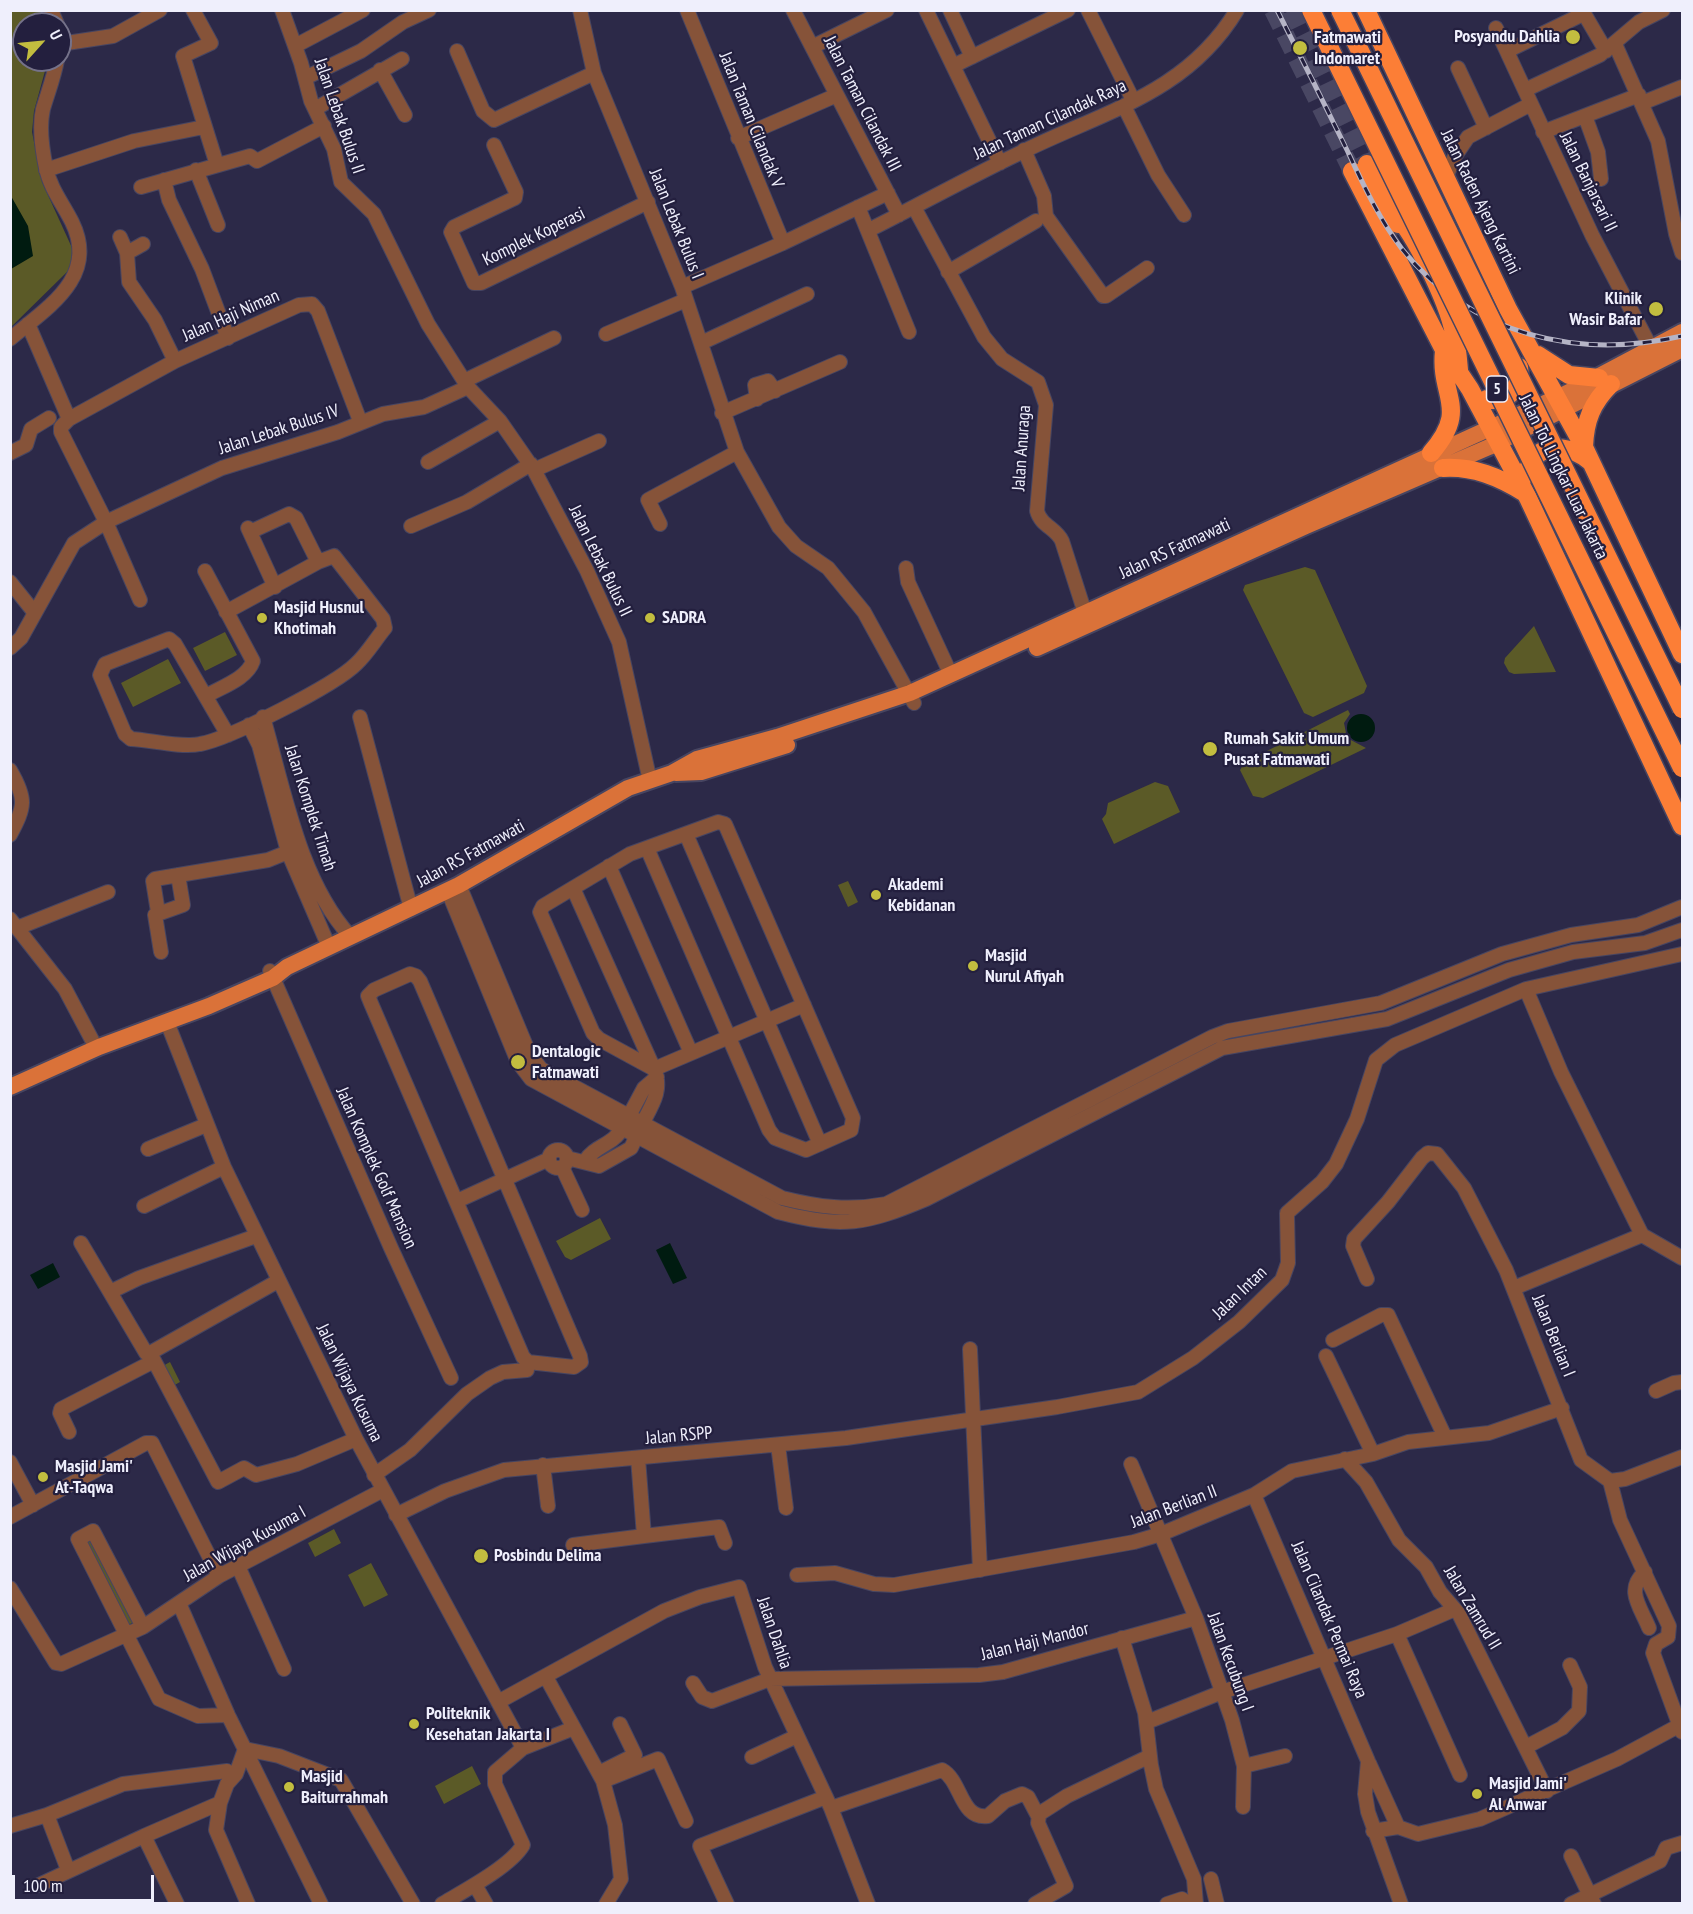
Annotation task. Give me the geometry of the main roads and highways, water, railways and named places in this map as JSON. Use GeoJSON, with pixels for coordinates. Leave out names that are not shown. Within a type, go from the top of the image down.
{"type":"FeatureCollection","features":[{"type":"Feature","properties":{"kind":"highway","name":"Jalan Tol Lingkar Luar Jakarta"},"geometry":{"type":"LineString","coordinates":[[1311,10],[1683,768]]}},
{"type":"Feature","properties":{"kind":"highway","name":"Jalan Tol Lingkar Luar Jakarta"},"geometry":{"type":"LineString","coordinates":[[1340,10],[1683,709]]}},
{"type":"Feature","properties":{"kind":"highway"},"geometry":{"type":"LineString","coordinates":[[1354,10],[1406,115],[1442,173]]}},
{"type":"Feature","properties":{"kind":"highway","name":"Jalan Raden Ajeng Kartini"},"geometry":{"type":"LineString","coordinates":[[1366,10],[1455,199],[1677,628],[1683,654]]}},
{"type":"Feature","properties":{"kind":"highway"},"geometry":{"type":"LineString","coordinates":[[1455,199],[1520,370],[1516,389],[1503,399],[1486,399],[1465,382],[1448,312],[1410,234],[1363,166],[1413,287],[1444,350],[1495,435],[1526,495],[1683,826]]}},
{"type":"Feature","properties":{"kind":"highway"},"geometry":{"type":"LineString","coordinates":[[1390,205],[1413,287]]}},
{"type":"Feature","properties":{"kind":"highway"},"geometry":{"type":"LineString","coordinates":[[1526,339],[1553,367],[1569,375],[1605,381],[1590,412],[1587,455],[1564,447],[1549,448],[1536,456],[1527,468],[1524,483],[1526,495]]}},
{"type":"Feature","properties":{"kind":"highway"},"geometry":{"type":"LineString","coordinates":[[1431,453],[1446,436],[1452,419],[1444,350]]}},
{"type":"Feature","properties":{"kind":"highway"},"geometry":{"type":"LineString","coordinates":[[1443,468],[1459,466],[1476,470],[1510,483],[1526,495]]}},
{"type":"Feature","properties":{"kind":"highway"},"geometry":{"type":"LineString","coordinates":[[1667,793],[1683,810]]}},
{"type":"Feature","properties":{"kind":"main road","name":"Jalan RS Fatmawati"},"geometry":{"type":"LineString","coordinates":[[1605,381],[1683,332]]}},
{"type":"Feature","properties":{"kind":"main road","name":"Jalan RS Fatmawati"},"geometry":{"type":"LineString","coordinates":[[912,698],[951,675],[1085,613],[1306,526],[1443,468],[1495,435],[1605,381],[1683,349]]}},
{"type":"Feature","properties":{"kind":"main road","name":"Jalan RS Fatmawati"},"geometry":{"type":"LineString","coordinates":[[10,1087],[99,1047],[167,1022],[411,909],[454,888],[612,796],[672,774],[697,759],[754,750],[912,698],[1203,566],[1431,453],[1495,435]]}},
{"type":"Feature","properties":{"kind":"main road","name":"Jalan RS Fatmawati"},"geometry":{"type":"LineString","coordinates":[[10,1078],[92,1040],[277,972]]}},
{"type":"Feature","properties":{"kind":"tunnel"},"geometry":{"type":"LineString","coordinates":[[1273,10],[1352,171]]}},
{"type":"Feature","properties":{"kind":"tunnel"},"geometry":{"type":"LineString","coordinates":[[1291,10],[1367,164]]}},
{"type":"Feature","properties":{"kind":"railway"},"geometry":{"type":"LineString","coordinates":[[1277,10],[1379,213],[1402,249],[1430,279],[1461,303],[1494,321],[1529,334],[1566,342],[1604,345],[1643,343],[1682,336]]}},
{"type":"Feature","properties":{"kind":"place","name":"Posyandu Dahlia"},"geometry":{"type":"Point","coordinates":[1573,37]}},
{"type":"Feature","properties":{"kind":"place","name":"Fatmawati Indomaret"},"geometry":{"type":"Point","coordinates":[1300,48]}},
{"type":"Feature","properties":{"kind":"place","name":"Klinik Wasir Bafar"},"geometry":{"type":"Point","coordinates":[1656,309]}},
{"type":"Feature","properties":{"kind":"place","name":"Masjid Husnul Khotimah"},"geometry":{"type":"Point","coordinates":[262,618]}},
{"type":"Feature","properties":{"kind":"place","name":"SADRA"},"geometry":{"type":"Point","coordinates":[650,618]}},
{"type":"Feature","properties":{"kind":"place","name":"Rumah Sakit Umum Pusat Fatmawati"},"geometry":{"type":"Point","coordinates":[1210,749]}},
{"type":"Feature","properties":{"kind":"place","name":"Akademi Kebidanan"},"geometry":{"type":"Point","coordinates":[876,895]}},
{"type":"Feature","properties":{"kind":"place","name":"Masjid Nurul Afiyah"},"geometry":{"type":"Point","coordinates":[973,966]}},
{"type":"Feature","properties":{"kind":"place","name":"Dentalogic Fatmawati"},"geometry":{"type":"Point","coordinates":[518,1062]}},
{"type":"Feature","properties":{"kind":"place","name":"Masjid Jami' At-Taqwa"},"geometry":{"type":"Point","coordinates":[43,1477]}},
{"type":"Feature","properties":{"kind":"place","name":"Posbindu Delima"},"geometry":{"type":"Point","coordinates":[481,1556]}},
{"type":"Feature","properties":{"kind":"place","name":"Politeknik Kesehatan Jakarta I"},"geometry":{"type":"Point","coordinates":[414,1724]}},
{"type":"Feature","properties":{"kind":"place","name":"Masjid Baiturrahmah"},"geometry":{"type":"Point","coordinates":[289,1787]}},
{"type":"Feature","properties":{"kind":"place","name":"Masjid Jami' Al Anwar"},"geometry":{"type":"Point","coordinates":[1477,1794]}}]}
